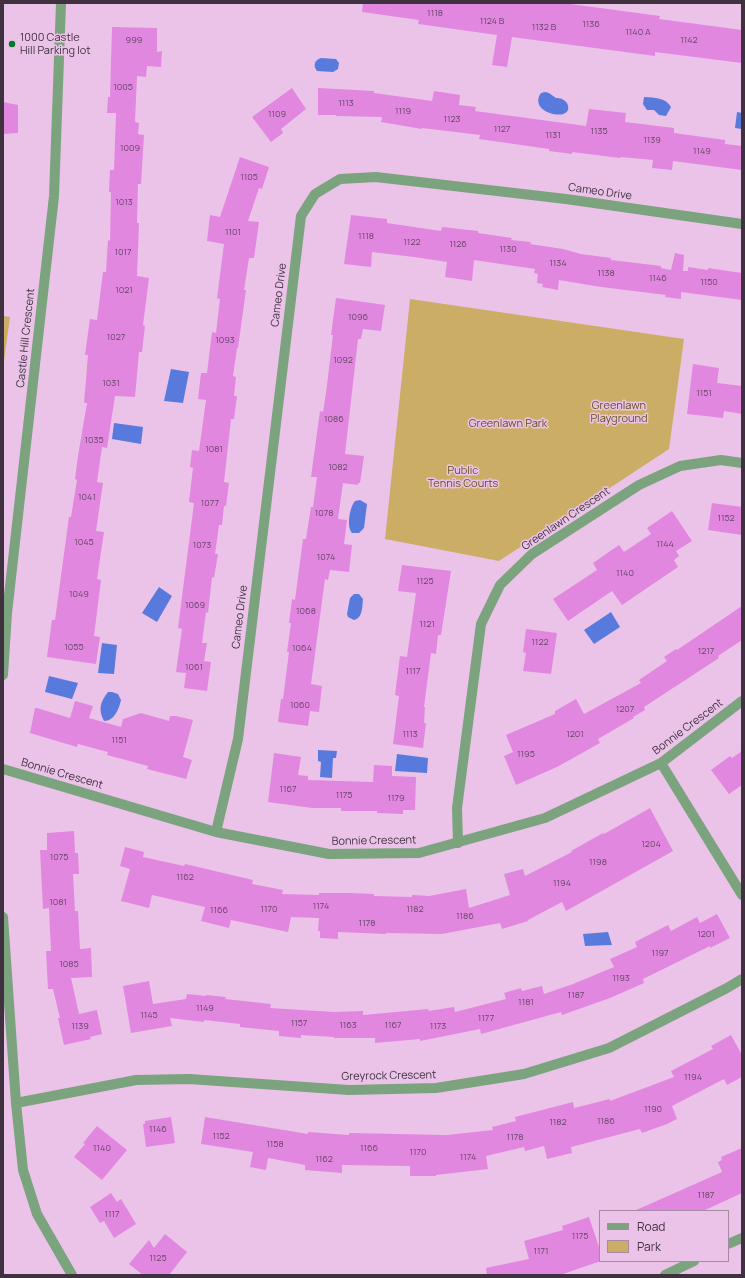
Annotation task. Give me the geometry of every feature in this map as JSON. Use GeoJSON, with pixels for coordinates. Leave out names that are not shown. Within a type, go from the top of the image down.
{"type":"FeatureCollection","features":[{"type":"Feature","properties":{"kind":"street","name":"Castle Hill Crescent"},"geometry":{"type":"LineString","coordinates":[[3,675],[8,605],[54,196],[61,3]]}},
{"type":"Feature","properties":{"kind":"street","name":"Cameo Drive"},"geometry":{"type":"LineString","coordinates":[[216,832],[238,739],[301,216],[315,194],[340,179],[376,177],[566,199],[742,224]]}},
{"type":"Feature","properties":{"kind":"street","name":"Greenlawn Crescent"},"geometry":{"type":"LineString","coordinates":[[458,842],[457,808],[481,624],[500,585],[532,554],[639,485],[680,466],[720,460],[742,463]]}},
{"type":"Feature","properties":{"kind":"street","name":"Bonnie Crescent"},"geometry":{"type":"LineString","coordinates":[[3,769],[216,832],[329,854],[419,853],[545,818],[661,763],[742,701]]}},
{"type":"Feature","properties":{"kind":"street"},"geometry":{"type":"LineString","coordinates":[[661,763],[742,895]]}},
{"type":"Feature","properties":{"kind":"street"},"geometry":{"type":"LineString","coordinates":[[3,917],[16,1103],[23,1170],[36,1214],[72,1275]]}},
{"type":"Feature","properties":{"kind":"street","name":"Greyrock Crescent"},"geometry":{"type":"LineString","coordinates":[[16,1103],[136,1080],[189,1079],[349,1090],[436,1088],[524,1074],[609,1048],[720,992],[742,979]]}},
{"type":"Feature","properties":{"kind":"street"},"geometry":{"type":"LineString","coordinates":[[729,1244],[742,1238]]}},
{"type":"Feature","properties":{"kind":"street"},"geometry":{"type":"LineString","coordinates":[[665,1275],[692,1262]]}},
{"type":"Feature","properties":{"kind":"green space","name":"Greenlawn Park"},"geometry":{"type":"Polygon","coordinates":[[[410,299],[684,339],[669,449],[499,561],[385,539],[410,299]]]}},
{"type":"Feature","properties":{"kind":"green space"},"geometry":{"type":"Polygon","coordinates":[[[3,316],[10,317],[3,368],[3,316]]]}},
{"type":"Feature","properties":{"kind":"water"},"geometry":{"type":"Polygon","coordinates":[[[321,58],[336,59],[339,63],[338,69],[333,72],[317,71],[315,63],[321,58]]]}},
{"type":"Feature","properties":{"kind":"water"},"geometry":{"type":"Polygon","coordinates":[[[545,92],[556,98],[562,99],[567,103],[568,109],[565,113],[559,115],[552,114],[545,111],[540,106],[538,100],[541,93],[545,92]]]}},
{"type":"Feature","properties":{"kind":"water"},"geometry":{"type":"Polygon","coordinates":[[[644,97],[666,101],[671,107],[666,116],[659,115],[654,110],[647,110],[643,104],[644,97]]]}},
{"type":"Feature","properties":{"kind":"water"},"geometry":{"type":"Polygon","coordinates":[[[737,112],[742,113],[742,129],[735,128],[737,112]]]}},
{"type":"Feature","properties":{"kind":"water"},"geometry":{"type":"Polygon","coordinates":[[[171,369],[189,372],[183,403],[164,401],[171,369]]]}},
{"type":"Feature","properties":{"kind":"water"},"geometry":{"type":"Polygon","coordinates":[[[114,423],[143,427],[141,444],[112,439],[114,423]]]}},
{"type":"Feature","properties":{"kind":"water"},"geometry":{"type":"Polygon","coordinates":[[[360,500],[367,504],[364,528],[359,533],[352,533],[349,526],[350,512],[355,501],[360,500]]]}},
{"type":"Feature","properties":{"kind":"water"},"geometry":{"type":"Polygon","coordinates":[[[159,587],[172,596],[157,622],[142,613],[159,587]]]}},
{"type":"Feature","properties":{"kind":"water"},"geometry":{"type":"Polygon","coordinates":[[[354,594],[359,594],[363,599],[361,615],[354,620],[348,617],[347,614],[350,598],[354,594]]]}},
{"type":"Feature","properties":{"kind":"water"},"geometry":{"type":"Polygon","coordinates":[[[611,612],[620,627],[594,644],[584,630],[611,612]]]}},
{"type":"Feature","properties":{"kind":"water"},"geometry":{"type":"Polygon","coordinates":[[[102,643],[117,645],[114,674],[98,673],[102,643]]]}},
{"type":"Feature","properties":{"kind":"water"},"geometry":{"type":"Polygon","coordinates":[[[49,676],[78,683],[72,699],[45,692],[49,676]]]}},
{"type":"Feature","properties":{"kind":"water"},"geometry":{"type":"Polygon","coordinates":[[[108,692],[118,694],[121,700],[118,710],[114,716],[111,719],[104,721],[101,713],[101,706],[103,699],[108,692]]]}},
{"type":"Feature","properties":{"kind":"water"},"geometry":{"type":"Polygon","coordinates":[[[318,750],[337,751],[336,758],[333,758],[332,778],[320,777],[321,762],[318,761],[318,750]]]}},
{"type":"Feature","properties":{"kind":"water"},"geometry":{"type":"Polygon","coordinates":[[[397,754],[428,758],[427,773],[395,771],[397,754]]]}},
{"type":"Feature","properties":{"kind":"water"},"geometry":{"type":"Polygon","coordinates":[[[608,932],[612,945],[585,946],[583,934],[608,932]]]}},
{"type":"Feature","properties":{"kind":"building"},"geometry":{"type":"Polygon","coordinates":[[[363,3],[563,3],[660,16],[659,19],[742,30],[742,63],[655,52],[655,56],[512,37],[507,67],[492,65],[497,35],[418,24],[419,20],[362,12],[363,3]]]}},
{"type":"Feature","properties":{"kind":"building"},"geometry":{"type":"Polygon","coordinates":[[[112,27],[157,28],[157,52],[162,51],[161,67],[147,66],[146,77],[137,76],[135,122],[139,123],[138,134],[144,135],[141,184],[138,184],[137,223],[139,223],[137,276],[149,278],[143,325],[145,326],[142,352],[139,352],[135,397],[115,396],[107,448],[102,447],[97,482],[103,483],[96,531],[104,532],[97,579],[101,580],[94,636],[100,637],[96,664],[47,657],[52,620],[55,620],[69,517],[71,517],[77,480],[75,479],[87,403],[84,403],[88,355],[85,355],[90,319],[97,320],[103,272],[106,272],[108,240],[110,241],[110,170],[114,170],[116,113],[107,113],[108,97],[110,97],[112,27]]]}},
{"type":"Feature","properties":{"kind":"building"},"geometry":{"type":"Polygon","coordinates":[[[292,88],[306,109],[281,129],[283,133],[271,142],[252,117],[292,88]]]}},
{"type":"Feature","properties":{"kind":"building"},"geometry":{"type":"Polygon","coordinates":[[[318,88],[374,91],[374,93],[432,101],[434,91],[460,95],[459,105],[476,107],[475,111],[586,126],[589,109],[626,113],[625,122],[674,128],[674,133],[725,140],[725,144],[742,146],[742,170],[673,161],[672,170],[652,168],[653,160],[549,151],[549,149],[479,139],[480,135],[422,129],[381,122],[382,117],[318,115],[318,88]]]}},
{"type":"Feature","properties":{"kind":"building"},"geometry":{"type":"Polygon","coordinates":[[[3,102],[18,105],[18,133],[3,134],[3,102]]]}},
{"type":"Feature","properties":{"kind":"building"},"geometry":{"type":"Polygon","coordinates":[[[240,157],[269,167],[262,189],[259,188],[248,221],[259,222],[254,258],[249,258],[244,290],[246,290],[233,376],[236,377],[234,396],[237,396],[234,419],[231,419],[224,482],[229,483],[222,525],[219,525],[215,554],[218,554],[214,578],[212,577],[208,613],[206,612],[202,643],[207,643],[204,661],[211,662],[207,691],[184,688],[186,673],[176,672],[182,629],[178,628],[194,503],[189,502],[193,468],[190,467],[192,450],[199,451],[206,400],[198,399],[201,373],[207,373],[212,332],[216,333],[220,299],[217,298],[224,244],[207,241],[210,215],[220,217],[240,157]]]}},
{"type":"Feature","properties":{"kind":"building"},"geometry":{"type":"Polygon","coordinates":[[[351,215],[387,219],[387,223],[441,231],[442,227],[478,231],[478,233],[512,238],[511,240],[531,242],[530,244],[611,258],[611,260],[661,266],[661,268],[671,270],[675,253],[684,255],[683,271],[688,271],[688,267],[708,270],[708,268],[742,273],[742,300],[681,292],[681,299],[665,297],[666,295],[559,280],[558,290],[542,287],[543,284],[537,283],[538,274],[534,273],[535,269],[474,260],[472,281],[445,277],[447,262],[414,257],[372,252],[371,267],[344,264],[351,215]]]}},
{"type":"Feature","properties":{"kind":"building"},"geometry":{"type":"Polygon","coordinates":[[[336,298],[385,305],[381,331],[363,329],[361,339],[358,339],[345,454],[364,456],[360,483],[358,483],[358,485],[343,483],[338,519],[347,520],[344,544],[352,545],[349,572],[330,570],[328,580],[325,579],[311,684],[322,686],[319,712],[310,711],[308,726],[278,722],[281,699],[283,699],[289,652],[287,652],[291,623],[289,623],[292,599],[295,600],[303,539],[306,539],[311,507],[313,507],[317,477],[311,477],[320,411],[323,412],[326,393],[336,298]]]}},
{"type":"Feature","properties":{"kind":"building"},"geometry":{"type":"Polygon","coordinates":[[[693,364],[719,368],[717,383],[742,386],[742,414],[724,411],[723,418],[687,414],[693,364]]]}},
{"type":"Feature","properties":{"kind":"building"},"geometry":{"type":"Polygon","coordinates":[[[712,503],[742,507],[742,535],[708,530],[712,503]]]}},
{"type":"Feature","properties":{"kind":"building"},"geometry":{"type":"Polygon","coordinates":[[[672,511],[692,541],[676,551],[679,556],[674,560],[678,567],[622,605],[612,591],[568,621],[553,599],[597,570],[593,563],[619,545],[624,552],[651,534],[647,528],[672,511]]]}},
{"type":"Feature","properties":{"kind":"building"},"geometry":{"type":"Polygon","coordinates":[[[402,565],[451,571],[441,635],[438,635],[436,654],[431,653],[424,707],[424,723],[426,723],[423,748],[393,744],[399,696],[395,695],[400,656],[407,657],[416,593],[398,591],[402,565]]]}},
{"type":"Feature","properties":{"kind":"building"},"geometry":{"type":"Polygon","coordinates":[[[742,606],[742,640],[718,656],[719,658],[644,707],[645,710],[633,717],[634,718],[598,739],[600,743],[557,767],[516,785],[504,756],[513,752],[506,735],[555,714],[555,711],[576,699],[584,714],[641,683],[639,680],[667,661],[664,657],[676,649],[677,650],[742,606]]]}},
{"type":"Feature","properties":{"kind":"building"},"geometry":{"type":"Polygon","coordinates":[[[526,629],[557,633],[551,674],[523,671],[526,653],[523,652],[526,629]]]}},
{"type":"Feature","properties":{"kind":"building"},"geometry":{"type":"Polygon","coordinates":[[[75,701],[93,706],[89,718],[121,727],[123,719],[141,713],[169,721],[170,716],[193,720],[183,757],[192,760],[186,779],[147,769],[148,766],[107,755],[108,752],[78,744],[77,747],[30,733],[35,708],[70,718],[75,701]]]}},
{"type":"Feature","properties":{"kind":"building"},"geometry":{"type":"Polygon","coordinates":[[[742,751],[742,785],[729,794],[711,770],[730,756],[732,758],[742,751]]]}},
{"type":"Feature","properties":{"kind":"building"},"geometry":{"type":"Polygon","coordinates":[[[274,753],[301,757],[298,775],[308,776],[308,780],[373,782],[374,765],[392,766],[392,776],[416,777],[415,810],[403,810],[403,814],[377,813],[377,811],[341,811],[341,808],[312,808],[268,802],[274,753]]]}},
{"type":"Feature","properties":{"kind":"building"},"geometry":{"type":"Polygon","coordinates":[[[650,808],[673,851],[566,911],[562,902],[528,921],[502,929],[500,923],[442,934],[338,932],[338,939],[320,938],[320,931],[318,931],[319,918],[291,917],[288,932],[231,920],[229,928],[201,921],[205,907],[152,895],[149,908],[121,901],[130,869],[120,866],[125,847],[144,852],[143,857],[184,866],[185,864],[253,880],[252,884],[283,890],[282,894],[319,895],[319,893],[349,893],[374,894],[374,896],[412,897],[412,895],[429,896],[466,889],[469,908],[510,895],[504,874],[523,869],[525,876],[572,852],[571,851],[650,808]]]}},
{"type":"Feature","properties":{"kind":"building"},"geometry":{"type":"Polygon","coordinates":[[[74,831],[75,853],[78,853],[79,874],[73,874],[75,911],[78,911],[80,949],[91,948],[92,977],[71,978],[79,1014],[97,1010],[102,1034],[90,1037],[91,1039],[64,1045],[58,1018],[60,1018],[53,989],[48,989],[46,951],[51,951],[49,908],[43,909],[40,850],[47,850],[47,833],[74,831]]]}},
{"type":"Feature","properties":{"kind":"building"},"geometry":{"type":"Polygon","coordinates":[[[717,914],[730,938],[710,948],[710,946],[643,979],[644,983],[610,998],[562,1015],[561,1012],[481,1034],[480,1029],[420,1041],[420,1039],[375,1043],[375,1038],[334,1038],[301,1035],[301,1038],[279,1036],[279,1031],[240,1027],[240,1024],[170,1018],[172,1026],[131,1033],[123,986],[149,981],[153,1004],[186,999],[187,994],[226,997],[225,999],[271,1004],[270,1008],[334,1012],[363,1011],[363,1015],[428,1009],[429,1011],[454,1007],[455,1012],[506,999],[504,993],[521,988],[522,991],[542,986],[544,994],[573,984],[614,967],[610,959],[637,947],[635,942],[668,925],[671,931],[697,917],[700,923],[717,914]]]}},
{"type":"Feature","properties":{"kind":"building"},"geometry":{"type":"Polygon","coordinates":[[[731,1035],[742,1055],[742,1077],[727,1085],[724,1079],[672,1106],[677,1119],[667,1124],[642,1133],[640,1129],[571,1147],[572,1153],[547,1159],[544,1146],[525,1151],[524,1147],[486,1156],[488,1169],[436,1176],[410,1176],[410,1166],[342,1165],[342,1173],[305,1170],[305,1165],[268,1158],[266,1170],[250,1167],[253,1152],[201,1144],[205,1117],[308,1134],[308,1132],[349,1135],[349,1133],[447,1135],[493,1130],[492,1127],[516,1121],[515,1117],[573,1102],[574,1108],[610,1099],[610,1101],[674,1077],[671,1071],[713,1049],[711,1046],[731,1035]]]}},
{"type":"Feature","properties":{"kind":"building"},"geometry":{"type":"Polygon","coordinates":[[[171,1117],[175,1143],[146,1147],[143,1124],[145,1124],[145,1121],[171,1117]]]}},
{"type":"Feature","properties":{"kind":"building"},"geometry":{"type":"Polygon","coordinates":[[[97,1126],[127,1150],[102,1180],[74,1157],[97,1126]]]}},
{"type":"Feature","properties":{"kind":"building"},"geometry":{"type":"Polygon","coordinates":[[[742,1148],[742,1193],[705,1210],[636,1210],[722,1172],[718,1162],[722,1160],[721,1157],[742,1148]]]}},
{"type":"Feature","properties":{"kind":"building"},"geometry":{"type":"Polygon","coordinates":[[[111,1193],[117,1202],[121,1199],[136,1224],[114,1238],[104,1221],[100,1223],[90,1207],[111,1193]]]}},
{"type":"Feature","properties":{"kind":"building"},"geometry":{"type":"Polygon","coordinates":[[[589,1217],[599,1247],[599,1262],[560,1275],[487,1275],[486,1268],[529,1259],[524,1241],[563,1230],[562,1226],[589,1217]]]}},
{"type":"Feature","properties":{"kind":"building"},"geometry":{"type":"Polygon","coordinates":[[[165,1234],[187,1252],[169,1275],[143,1275],[129,1264],[149,1240],[154,1248],[165,1234]]]}},
{"type":"Feature","properties":{"kind":"place","name":"1000 Castle Hill Parking lot"},"geometry":{"type":"Point","coordinates":[12,44]}},
{"type":"Feature","properties":{"kind":"park label","name":"Greenlawn Playground"},"geometry":{"type":"Point","coordinates":[619,412]}},
{"type":"Feature","properties":{"kind":"park label","name":"Public Tennis Courts"},"geometry":{"type":"Point","coordinates":[463,477]}}]}
